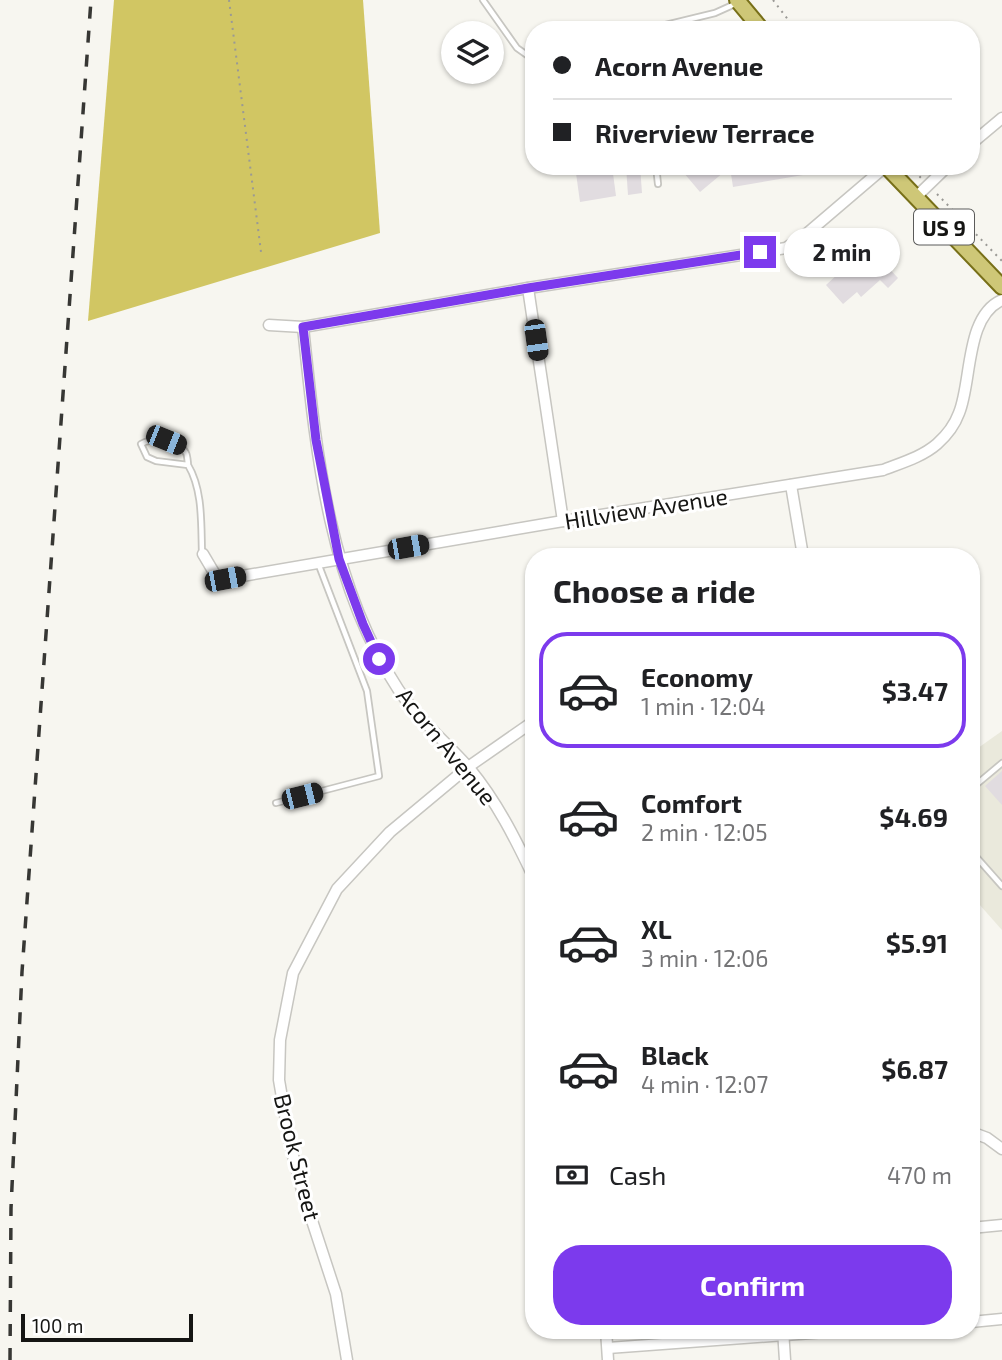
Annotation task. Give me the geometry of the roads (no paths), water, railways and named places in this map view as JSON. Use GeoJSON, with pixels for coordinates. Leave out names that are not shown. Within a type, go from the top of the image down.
{"type":"FeatureCollection","features":[{"type":"Feature","properties":{"kind":"main road"},"geometry":{"type":"LineString","coordinates":[[738,1],[755,21]]}},
{"type":"Feature","properties":{"kind":"main road","name":"US 9"},"geometry":{"type":"LineString","coordinates":[[895,175],[1002,287]]}},
{"type":"Feature","properties":{"kind":"street"},"geometry":{"type":"LineString","coordinates":[[980,136],[1002,118]]}},
{"type":"Feature","properties":{"kind":"street"},"geometry":{"type":"LineString","coordinates":[[269,324],[303,327],[528,288],[786,248],[875,175]]}},
{"type":"Feature","properties":{"kind":"street"},"geometry":{"type":"LineString","coordinates":[[916,197],[939,175]]}},
{"type":"Feature","properties":{"kind":"street"},"geometry":{"type":"LineString","coordinates":[[528,288],[563,521]]}},
{"type":"Feature","properties":{"kind":"street","name":"Hillview Avenue"},"geometry":{"type":"LineString","coordinates":[[202,554],[216,576],[221,579],[883,470],[919,455],[937,443],[958,417],[973,342],[989,309],[1002,300]]}},
{"type":"Feature","properties":{"kind":"street","name":"Acorn Avenue"},"geometry":{"type":"LineString","coordinates":[[303,327],[316,440],[339,559],[363,624],[379,659],[400,692],[468,767],[489,795],[510,827],[525,859]]}},
{"type":"Feature","properties":{"kind":"street"},"geometry":{"type":"LineString","coordinates":[[791,485],[802,548]]}},
{"type":"Feature","properties":{"kind":"street","name":"Brook Street"},"geometry":{"type":"LineString","coordinates":[[346,1360],[336,1294],[296,1167],[279,1080],[280,1040],[293,973],[337,888],[390,832],[468,767],[525,727]]}},
{"type":"Feature","properties":{"kind":"street"},"geometry":{"type":"LineString","coordinates":[[980,1135],[1002,1149]]}},
{"type":"Feature","properties":{"kind":"street"},"geometry":{"type":"LineString","coordinates":[[980,1227],[1002,1225]]}},
{"type":"Feature","properties":{"kind":"street"},"geometry":{"type":"LineString","coordinates":[[980,1321],[1002,1319]]}},
{"type":"Feature","properties":{"kind":"street"},"geometry":{"type":"LineString","coordinates":[[607,1339],[608,1360]]}},
{"type":"Feature","properties":{"kind":"street"},"geometry":{"type":"LineString","coordinates":[[608,1348],[707,1339]]}},
{"type":"Feature","properties":{"kind":"street"},"geometry":{"type":"LineString","coordinates":[[784,1339],[785,1360]]}},
{"type":"Feature","properties":{"kind":"lane"},"geometry":{"type":"LineString","coordinates":[[483,0],[517,47],[525,53]]}},
{"type":"Feature","properties":{"kind":"lane"},"geometry":{"type":"LineString","coordinates":[[682,21],[715,13],[738,1]]}},
{"type":"Feature","properties":{"kind":"lane"},"geometry":{"type":"LineString","coordinates":[[657,175],[658,184]]}},
{"type":"Feature","properties":{"kind":"lane"},"geometry":{"type":"LineString","coordinates":[[188,465],[156,461],[147,457],[141,444],[149,439],[166,440],[179,445],[187,453],[201,510],[202,554]]}},
{"type":"Feature","properties":{"kind":"lane"},"geometry":{"type":"LineString","coordinates":[[276,803],[379,776],[367,691],[318,562]]}},
{"type":"Feature","properties":{"kind":"lane"},"geometry":{"type":"LineString","coordinates":[[980,781],[1002,763]]}},
{"type":"Feature","properties":{"kind":"lane"},"geometry":{"type":"LineString","coordinates":[[980,861],[1002,886]]}},
{"type":"Feature","properties":{"kind":"railway"},"geometry":{"type":"LineString","coordinates":[[10,1360],[11,1208],[22,972],[91,0]]}}]}
